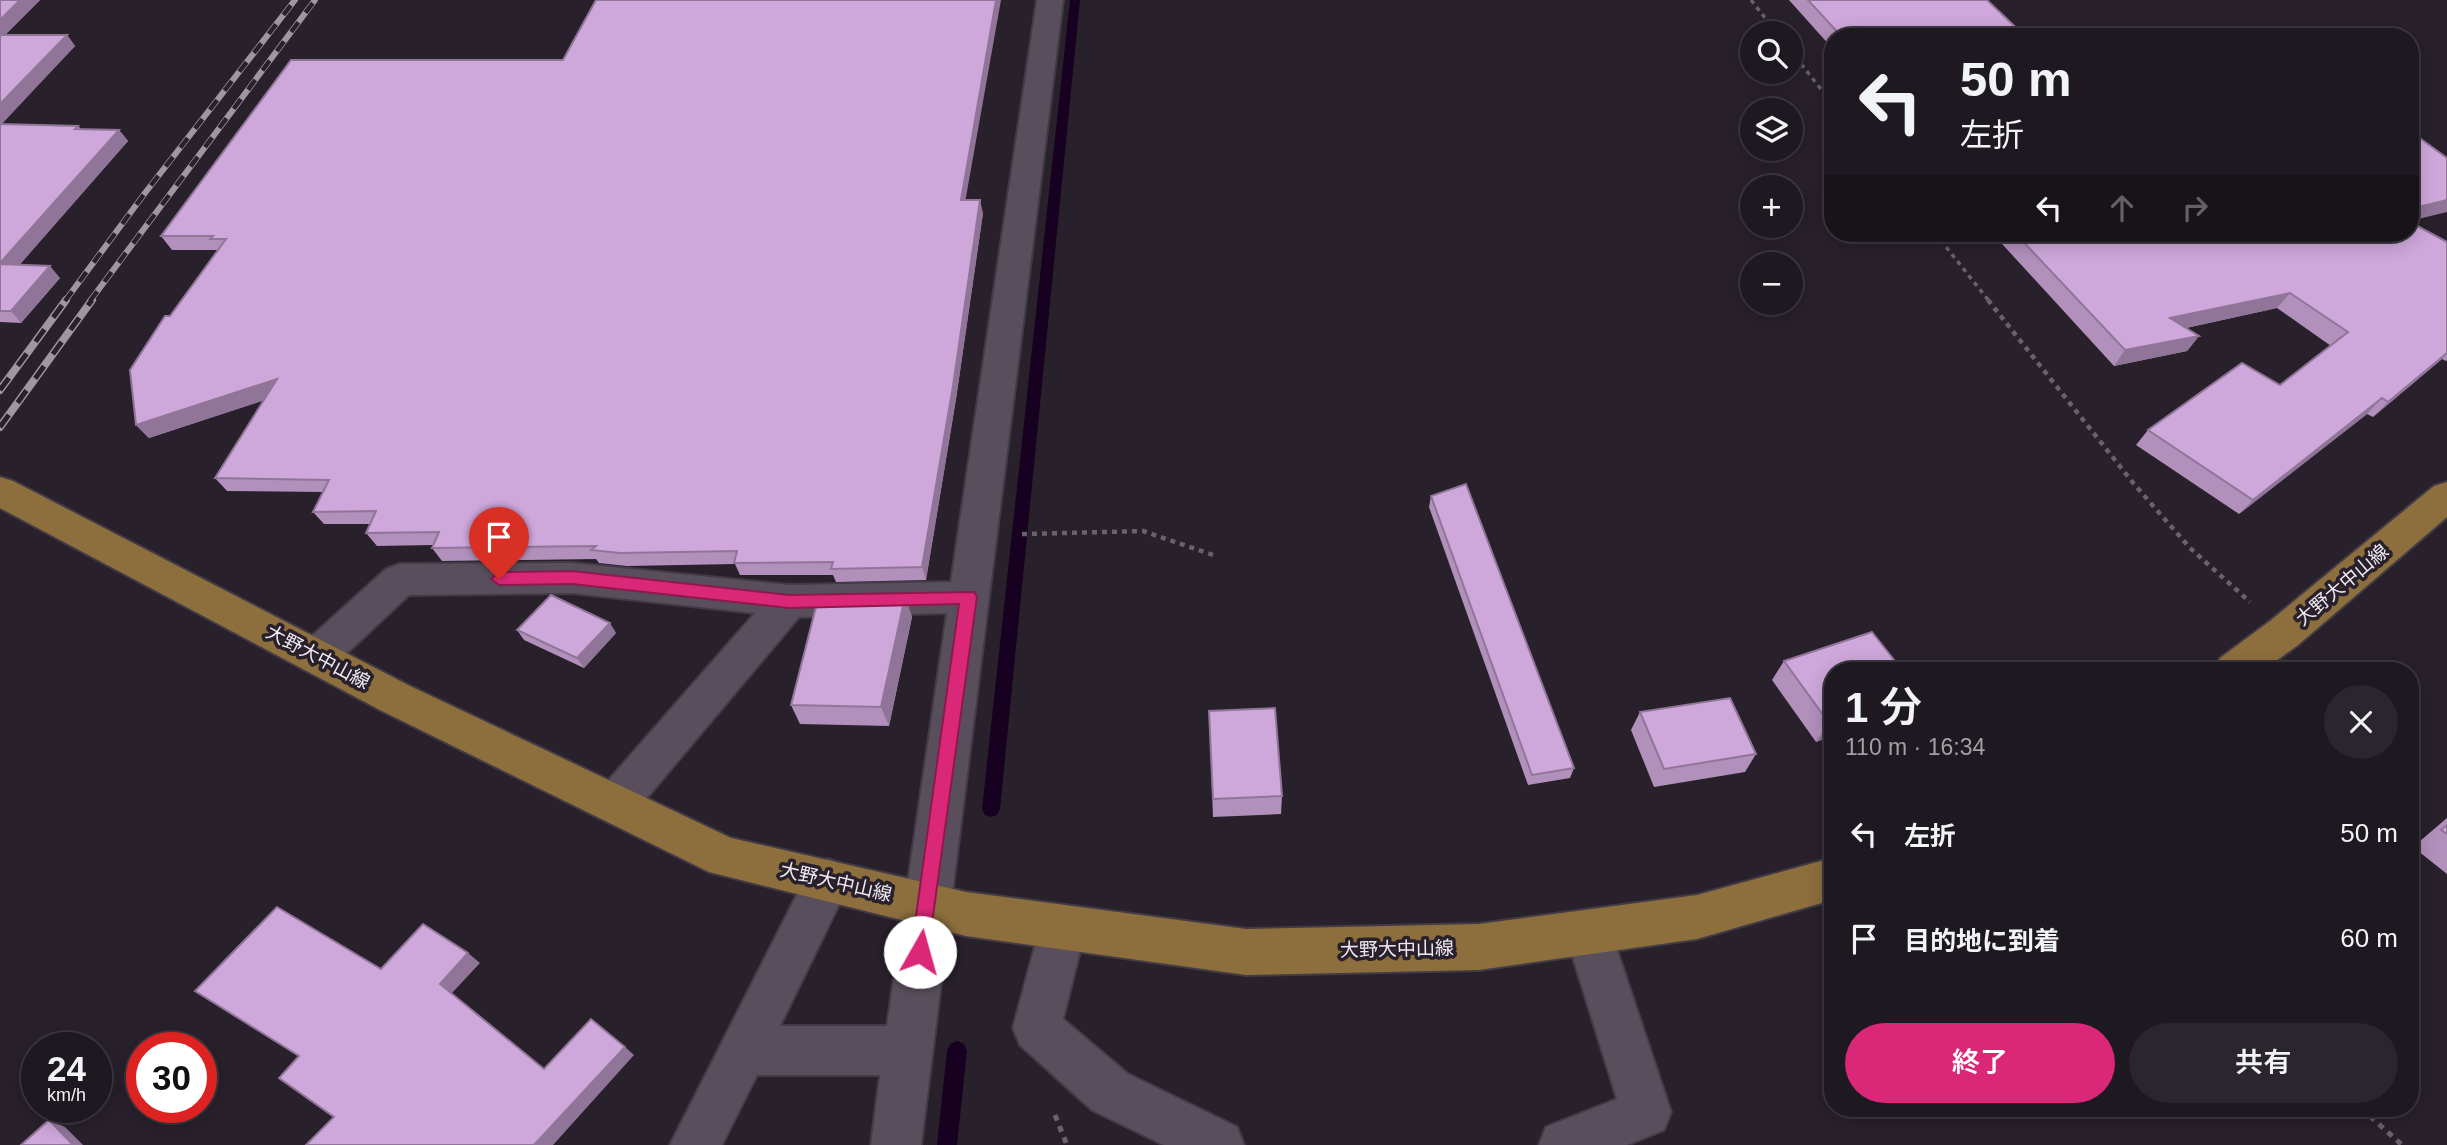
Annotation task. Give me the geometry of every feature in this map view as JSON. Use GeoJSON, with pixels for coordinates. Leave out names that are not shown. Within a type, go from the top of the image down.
{"type":"FeatureCollection","features":[{"type":"Feature","properties":{"kind":"main road","name":"大野大中山線"},"geometry":{"type":"LineString","coordinates":[[0,491],[316,657],[726,857],[965,914],[1246,952],[1479,947],[1697,917],[1824,881]]}},
{"type":"Feature","properties":{"kind":"main road","name":"大野大中山線"},"geometry":{"type":"LineString","coordinates":[[2245,662],[2284,633],[2447,496]]}},
{"type":"Feature","properties":{"kind":"street"},"geometry":{"type":"LineString","coordinates":[[896,1145],[1050,0]]}},
{"type":"Feature","properties":{"kind":"street"},"geometry":{"type":"LineString","coordinates":[[316,657],[400,580],[572,578],[789,601],[968,597]]}},
{"type":"Feature","properties":{"kind":"street"},"geometry":{"type":"LineString","coordinates":[[615,804],[789,601]]}},
{"type":"Feature","properties":{"kind":"street"},"geometry":{"type":"LineString","coordinates":[[695,1145],[828,880]]}},
{"type":"Feature","properties":{"kind":"street"},"geometry":{"type":"LineString","coordinates":[[1063,927],[1037,1028],[1110,1091],[1219,1145]]}},
{"type":"Feature","properties":{"kind":"street"},"geometry":{"type":"LineString","coordinates":[[1564,1145],[1646,1112],[1588,932]]}},
{"type":"Feature","properties":{"kind":"street"},"geometry":{"type":"LineString","coordinates":[[743,1050],[908,1051]]}},
{"type":"Feature","properties":{"kind":"path"},"geometry":{"type":"LineString","coordinates":[[1751,0],[1768,21]]}},
{"type":"Feature","properties":{"kind":"path"},"geometry":{"type":"LineString","coordinates":[[1803,66],[1824,93]]}},
{"type":"Feature","properties":{"kind":"path"},"geometry":{"type":"LineString","coordinates":[[1942,242],[2142,493],[2190,548],[2284,633]]}},
{"type":"Feature","properties":{"kind":"path"},"geometry":{"type":"LineString","coordinates":[[1035,534],[1143,531],[1216,556]]}},
{"type":"Feature","properties":{"kind":"path"},"geometry":{"type":"LineString","coordinates":[[2371,1117],[2402,1145]]}},
{"type":"Feature","properties":{"kind":"building"},"geometry":{"type":"Polygon","coordinates":[[[0,0],[20,0],[0,20],[0,0]]]}},
{"type":"Feature","properties":{"kind":"building"},"geometry":{"type":"Polygon","coordinates":[[[596,0],[996,0],[961,200],[980,200],[953,386],[922,567],[831,569],[833,562],[734,563],[737,551],[620,553],[591,550],[596,546],[432,548],[439,532],[366,533],[376,511],[313,512],[329,480],[215,478],[277,379],[136,425],[130,370],[165,316],[170,316],[226,239],[210,239],[213,236],[161,236],[291,60],[563,60],[596,0]]]}},
{"type":"Feature","properties":{"kind":"building"},"geometry":{"type":"Polygon","coordinates":[[[1808,0],[1987,0],[2017,28],[1834,28],[1808,0]]]}},
{"type":"Feature","properties":{"kind":"building"},"geometry":{"type":"Polygon","coordinates":[[[0,35],[67,35],[0,104],[0,35]]]}},
{"type":"Feature","properties":{"kind":"building"},"geometry":{"type":"Polygon","coordinates":[[[0,124],[119,130],[0,263],[0,124]]]}},
{"type":"Feature","properties":{"kind":"building"},"geometry":{"type":"Polygon","coordinates":[[[2419,138],[2447,158],[2447,200],[2419,207],[2419,138]]]}},
{"type":"Feature","properties":{"kind":"building"},"geometry":{"type":"Polygon","coordinates":[[[2419,227],[2447,242],[2447,353],[2388,402],[2382,398],[2253,500],[2148,430],[2242,363],[2280,385],[2348,332],[2290,293],[2170,318],[2199,336],[2125,350],[2023,242],[2419,242],[2419,227]]]}},
{"type":"Feature","properties":{"kind":"building"},"geometry":{"type":"Polygon","coordinates":[[[0,264],[50,266],[11,311],[0,311],[0,264]]]}},
{"type":"Feature","properties":{"kind":"building"},"geometry":{"type":"Polygon","coordinates":[[[1466,484],[1574,768],[1532,775],[1431,496],[1466,484]]]}},
{"type":"Feature","properties":{"kind":"building"},"geometry":{"type":"Polygon","coordinates":[[[551,595],[610,623],[577,658],[517,630],[551,595]]]}},
{"type":"Feature","properties":{"kind":"building"},"geometry":{"type":"Polygon","coordinates":[[[905,597],[881,707],[791,705],[818,599],[905,597]]]}},
{"type":"Feature","properties":{"kind":"building"},"geometry":{"type":"Polygon","coordinates":[[[1872,632],[1896,662],[1824,662],[1824,716],[1784,661],[1872,632]]]}},
{"type":"Feature","properties":{"kind":"building"},"geometry":{"type":"Polygon","coordinates":[[[1730,698],[1756,754],[1664,769],[1640,712],[1730,698]]]}},
{"type":"Feature","properties":{"kind":"building"},"geometry":{"type":"Polygon","coordinates":[[[1275,708],[1282,796],[1213,799],[1209,711],[1275,708]]]}},
{"type":"Feature","properties":{"kind":"building"},"geometry":{"type":"Polygon","coordinates":[[[277,907],[381,969],[423,924],[468,953],[440,984],[544,1069],[591,1019],[625,1047],[534,1145],[306,1145],[334,1117],[279,1078],[299,1056],[195,991],[277,907]]]}},
{"type":"Feature","properties":{"kind":"building"},"geometry":{"type":"Polygon","coordinates":[[[46,1123],[52,1123],[73,1145],[21,1145],[46,1123]]]}},
{"type":"Feature","properties":{"kind":"waterway"},"geometry":{"type":"LineString","coordinates":[[991,809],[1075,0]]}},
{"type":"Feature","properties":{"kind":"waterway"},"geometry":{"type":"LineString","coordinates":[[947,1145],[957,1051]]}},
{"type":"Feature","properties":{"kind":"railway"},"geometry":{"type":"LineString","coordinates":[[65,301],[295,0]]}},
{"type":"Feature","properties":{"kind":"railway"},"geometry":{"type":"LineString","coordinates":[[90,301],[315,0]]}},
{"type":"Feature","properties":{"kind":"railway"},"geometry":{"type":"LineString","coordinates":[[0,390],[66,300]]}},
{"type":"Feature","properties":{"kind":"railway"},"geometry":{"type":"LineString","coordinates":[[0,427],[92,300]]}},
{"type":"Feature","properties":{"kind":"route"},"geometry":{"type":"LineString","coordinates":[[499,579],[572,578],[789,601],[968,597],[920,952]]}}]}
